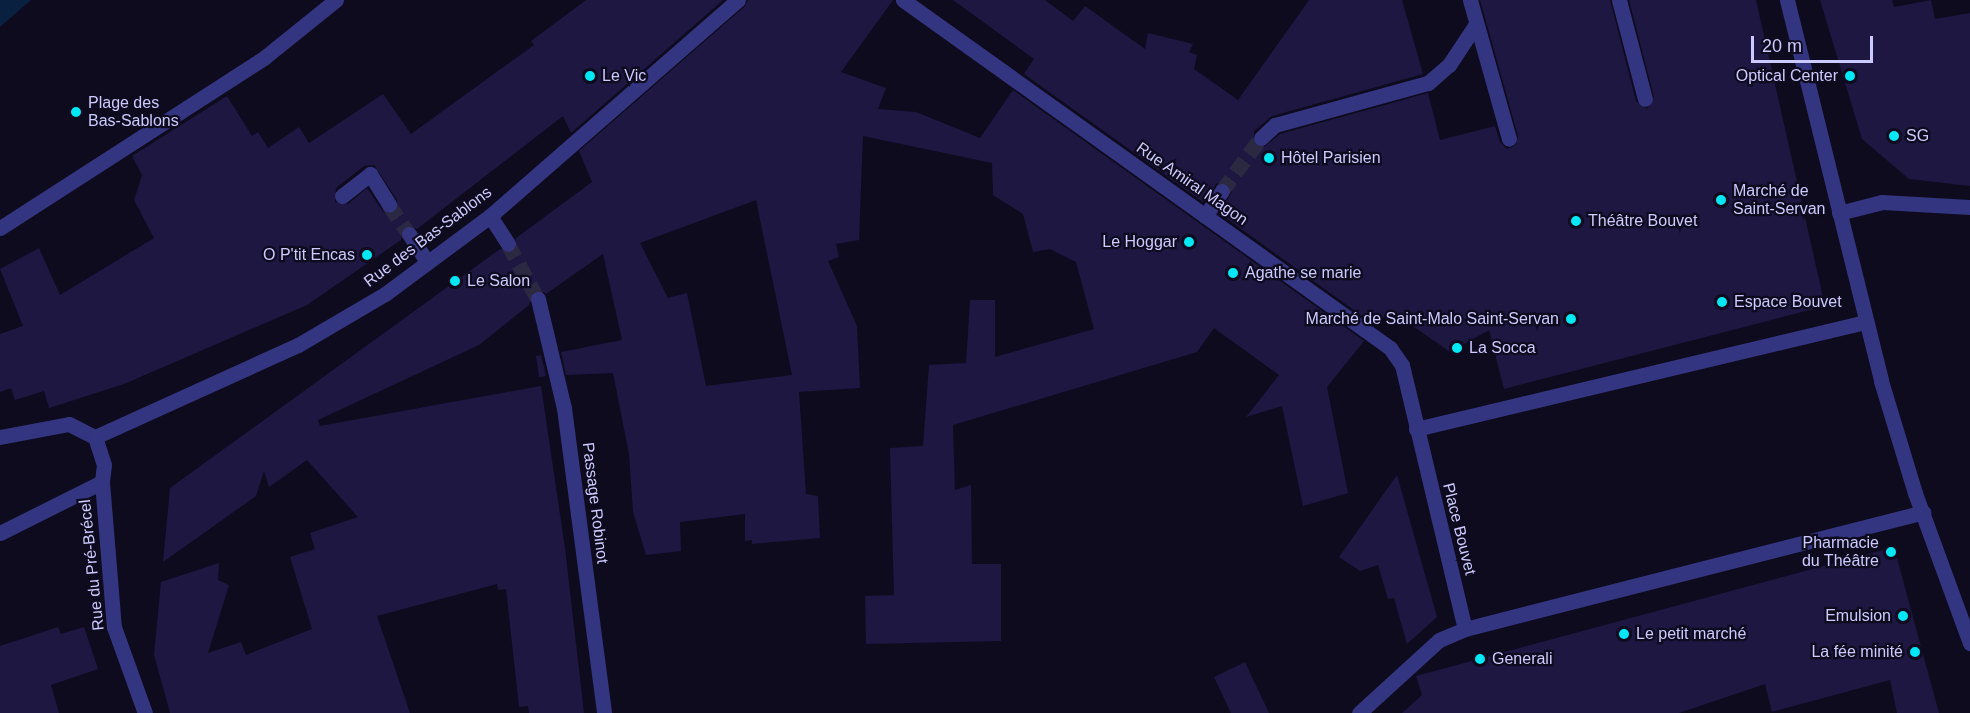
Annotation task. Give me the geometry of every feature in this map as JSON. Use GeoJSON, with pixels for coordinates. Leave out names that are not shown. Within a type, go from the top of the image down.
{"type":"FeatureCollection","features":[{"type":"Feature","properties":{"kind":"street"},"geometry":{"type":"LineString","coordinates":[[0,228],[265,57],[336,0]]}},
{"type":"Feature","properties":{"kind":"street","name":"Rue des Bas-Sablons"},"geometry":{"type":"LineString","coordinates":[[95,436],[298,345],[385,294],[490,216],[738,0]]}},
{"type":"Feature","properties":{"kind":"street","name":"Rue Amiral Magon"},"geometry":{"type":"LineString","coordinates":[[903,0],[1390,348],[1402,365],[1416,429]]}},
{"type":"Feature","properties":{"kind":"street"},"geometry":{"type":"LineString","coordinates":[[1470,0],[1509,139]]}},
{"type":"Feature","properties":{"kind":"street"},"geometry":{"type":"LineString","coordinates":[[1619,0],[1645,99]]}},
{"type":"Feature","properties":{"kind":"street"},"geometry":{"type":"LineString","coordinates":[[1787,0],[1866,322],[1923,513],[1964,615],[1970,643]]}},
{"type":"Feature","properties":{"kind":"street"},"geometry":{"type":"LineString","coordinates":[[1261,138],[1275,124],[1428,83],[1449,65],[1476,24]]}},
{"type":"Feature","properties":{"kind":"street"},"geometry":{"type":"LineString","coordinates":[[342,196],[370,174],[389,205]]}},
{"type":"Feature","properties":{"kind":"street"},"geometry":{"type":"LineString","coordinates":[[1205,216],[1222,191]]}},
{"type":"Feature","properties":{"kind":"street"},"geometry":{"type":"LineString","coordinates":[[1839,213],[1882,202],[1970,207]]}},
{"type":"Feature","properties":{"kind":"street"},"geometry":{"type":"LineString","coordinates":[[490,216],[508,244]]}},
{"type":"Feature","properties":{"kind":"street"},"geometry":{"type":"LineString","coordinates":[[409,234],[427,262]]}},
{"type":"Feature","properties":{"kind":"street","name":"Passage Robinot"},"geometry":{"type":"LineString","coordinates":[[538,299],[564,408],[604,713]]}},
{"type":"Feature","properties":{"kind":"street"},"geometry":{"type":"LineString","coordinates":[[1416,429],[1866,322]]}},
{"type":"Feature","properties":{"kind":"street"},"geometry":{"type":"LineString","coordinates":[[0,437],[69,424],[95,436]]}},
{"type":"Feature","properties":{"kind":"street","name":"Place Bouvet"},"geometry":{"type":"LineString","coordinates":[[1416,429],[1465,628]]}},
{"type":"Feature","properties":{"kind":"street","name":"Rue du Pré-Brécel"},"geometry":{"type":"LineString","coordinates":[[95,436],[104,465],[102,482],[114,627],[145,713]]}},
{"type":"Feature","properties":{"kind":"street"},"geometry":{"type":"LineString","coordinates":[[0,533],[102,482]]}},
{"type":"Feature","properties":{"kind":"street"},"geometry":{"type":"LineString","coordinates":[[1359,713],[1439,640],[1465,628],[1923,513]]}},
{"type":"Feature","properties":{"kind":"water"},"geometry":{"type":"Polygon","coordinates":[[[0,0],[31,0],[0,27],[0,0]]]}},
{"type":"Feature","properties":{"kind":"building"},"geometry":{"type":"Polygon","coordinates":[[[586,0],[723,0],[571,133],[563,116],[417,229],[403,226],[401,240],[307,305],[124,384],[49,408],[44,391],[15,400],[11,388],[0,392],[0,334],[23,326],[0,269],[39,248],[60,295],[154,238],[134,200],[142,175],[132,156],[227,96],[252,136],[258,132],[268,148],[299,127],[309,143],[383,94],[411,134],[534,45],[531,41],[586,0]],[[374,165],[364,166],[336,188],[335,202],[348,204],[367,188],[384,213],[395,213],[397,200],[374,165]]]}},
{"type":"Feature","properties":{"kind":"building"},"geometry":{"type":"Polygon","coordinates":[[[748,0],[893,0],[841,72],[886,88],[878,109],[916,112],[980,138],[1013,90],[1364,341],[1327,387],[1348,493],[1303,506],[1282,406],[1246,417],[1279,375],[1214,328],[1197,352],[953,425],[955,490],[971,485],[972,564],[1001,564],[1001,641],[866,644],[865,596],[894,595],[890,448],[923,446],[929,365],[966,363],[970,300],[995,300],[995,357],[1094,329],[1076,262],[1050,249],[1033,252],[1023,214],[993,195],[992,163],[863,136],[859,240],[836,244],[839,257],[828,261],[857,326],[860,388],[799,392],[806,494],[818,496],[820,538],[752,544],[752,540],[745,541],[745,514],[680,522],[681,551],[646,555],[633,512],[629,454],[613,373],[566,375],[561,352],[622,340],[603,254],[546,294],[540,290],[532,292],[529,305],[479,345],[318,420],[320,426],[541,386],[565,548],[584,713],[529,713],[528,706],[519,707],[506,589],[498,590],[497,584],[377,616],[410,713],[170,713],[154,655],[161,582],[219,563],[218,580],[229,585],[208,653],[241,642],[246,655],[312,629],[290,557],[315,549],[310,533],[358,517],[307,460],[269,487],[264,471],[256,496],[163,562],[170,488],[500,249],[514,252],[516,238],[592,182],[579,151],[744,7],[748,0]],[[756,200],[640,243],[668,298],[687,293],[706,386],[792,375],[756,200]]]}},
{"type":"Feature","properties":{"kind":"building"},"geometry":{"type":"Polygon","coordinates":[[[953,0],[1045,0],[1073,21],[1085,6],[1145,49],[1148,33],[1193,44],[1189,52],[1197,55],[1194,69],[1238,100],[1309,0],[1402,0],[1423,74],[1272,116],[1254,131],[1254,144],[1264,147],[1280,134],[1428,93],[1440,140],[1495,126],[1500,142],[1507,149],[1516,145],[1518,136],[1480,0],[1610,0],[1636,101],[1647,109],[1654,97],[1629,0],[1756,0],[1825,306],[1504,389],[1489,330],[1450,352],[1390,310],[1376,326],[1219,213],[1232,192],[1228,183],[1217,183],[1203,202],[1024,74],[1034,59],[953,0]]]}},
{"type":"Feature","properties":{"kind":"building"},"geometry":{"type":"Polygon","coordinates":[[[1820,0],[1892,0],[1894,7],[1931,0],[1935,19],[1970,13],[1970,186],[1909,179],[1862,139],[1820,0]]]}},
{"type":"Feature","properties":{"kind":"building"},"geometry":{"type":"Polygon","coordinates":[[[541,355],[546,376],[539,377],[536,356],[541,355]]]}},
{"type":"Feature","properties":{"kind":"building"},"geometry":{"type":"Polygon","coordinates":[[[1397,475],[1437,617],[1407,644],[1394,598],[1388,599],[1378,565],[1360,571],[1339,557],[1397,475]]]}},
{"type":"Feature","properties":{"kind":"building"},"geometry":{"type":"Polygon","coordinates":[[[1894,547],[1939,713],[1897,713],[1890,680],[1772,712],[1765,684],[1679,713],[1402,713],[1422,695],[1416,676],[1894,547]]]}},
{"type":"Feature","properties":{"kind":"building"},"geometry":{"type":"Polygon","coordinates":[[[58,627],[61,634],[84,627],[98,669],[51,685],[59,713],[0,713],[0,646],[58,627]]]}},
{"type":"Feature","properties":{"kind":"building"},"geometry":{"type":"Polygon","coordinates":[[[1245,662],[1269,713],[1231,713],[1214,677],[1245,662]]]}},
{"type":"Feature","properties":{"kind":"tunnel"},"geometry":{"type":"LineString","coordinates":[[1222,191],[1261,138]]}},
{"type":"Feature","properties":{"kind":"tunnel"},"geometry":{"type":"LineString","coordinates":[[389,205],[409,234]]}},
{"type":"Feature","properties":{"kind":"tunnel"},"geometry":{"type":"LineString","coordinates":[[508,244],[538,299]]}},
{"type":"Feature","properties":{"kind":"place","name":"Le Vic"},"geometry":{"type":"Point","coordinates":[590,76]}},
{"type":"Feature","properties":{"kind":"place","name":"Optical Center"},"geometry":{"type":"Point","coordinates":[1850,76]}},
{"type":"Feature","properties":{"kind":"place","name":"Plage des Bas-Sablons"},"geometry":{"type":"Point","coordinates":[76,112]}},
{"type":"Feature","properties":{"kind":"place","name":"SG"},"geometry":{"type":"Point","coordinates":[1894,136]}},
{"type":"Feature","properties":{"kind":"place","name":"Hôtel Parisien"},"geometry":{"type":"Point","coordinates":[1269,158]}},
{"type":"Feature","properties":{"kind":"place","name":"Marché de Saint-Servan"},"geometry":{"type":"Point","coordinates":[1721,200]}},
{"type":"Feature","properties":{"kind":"place","name":"Théâtre Bouvet"},"geometry":{"type":"Point","coordinates":[1576,221]}},
{"type":"Feature","properties":{"kind":"place","name":"Le Hoggar"},"geometry":{"type":"Point","coordinates":[1189,242]}},
{"type":"Feature","properties":{"kind":"place","name":"O P'tit Encas"},"geometry":{"type":"Point","coordinates":[367,255]}},
{"type":"Feature","properties":{"kind":"place","name":"Agathe se marie"},"geometry":{"type":"Point","coordinates":[1233,273]}},
{"type":"Feature","properties":{"kind":"place","name":"Le Salon"},"geometry":{"type":"Point","coordinates":[455,281]}},
{"type":"Feature","properties":{"kind":"place","name":"Espace Bouvet"},"geometry":{"type":"Point","coordinates":[1722,302]}},
{"type":"Feature","properties":{"kind":"place","name":"Marché de Saint-Malo Saint-Servan"},"geometry":{"type":"Point","coordinates":[1571,319]}},
{"type":"Feature","properties":{"kind":"place","name":"La Socca"},"geometry":{"type":"Point","coordinates":[1457,348]}},
{"type":"Feature","properties":{"kind":"place","name":"Pharmacie du Théâtre"},"geometry":{"type":"Point","coordinates":[1891,552]}},
{"type":"Feature","properties":{"kind":"place","name":"Emulsion"},"geometry":{"type":"Point","coordinates":[1903,616]}},
{"type":"Feature","properties":{"kind":"place","name":"Le petit marché"},"geometry":{"type":"Point","coordinates":[1624,634]}},
{"type":"Feature","properties":{"kind":"place","name":"La fée minité"},"geometry":{"type":"Point","coordinates":[1915,652]}},
{"type":"Feature","properties":{"kind":"place","name":"Generali"},"geometry":{"type":"Point","coordinates":[1480,659]}}]}
